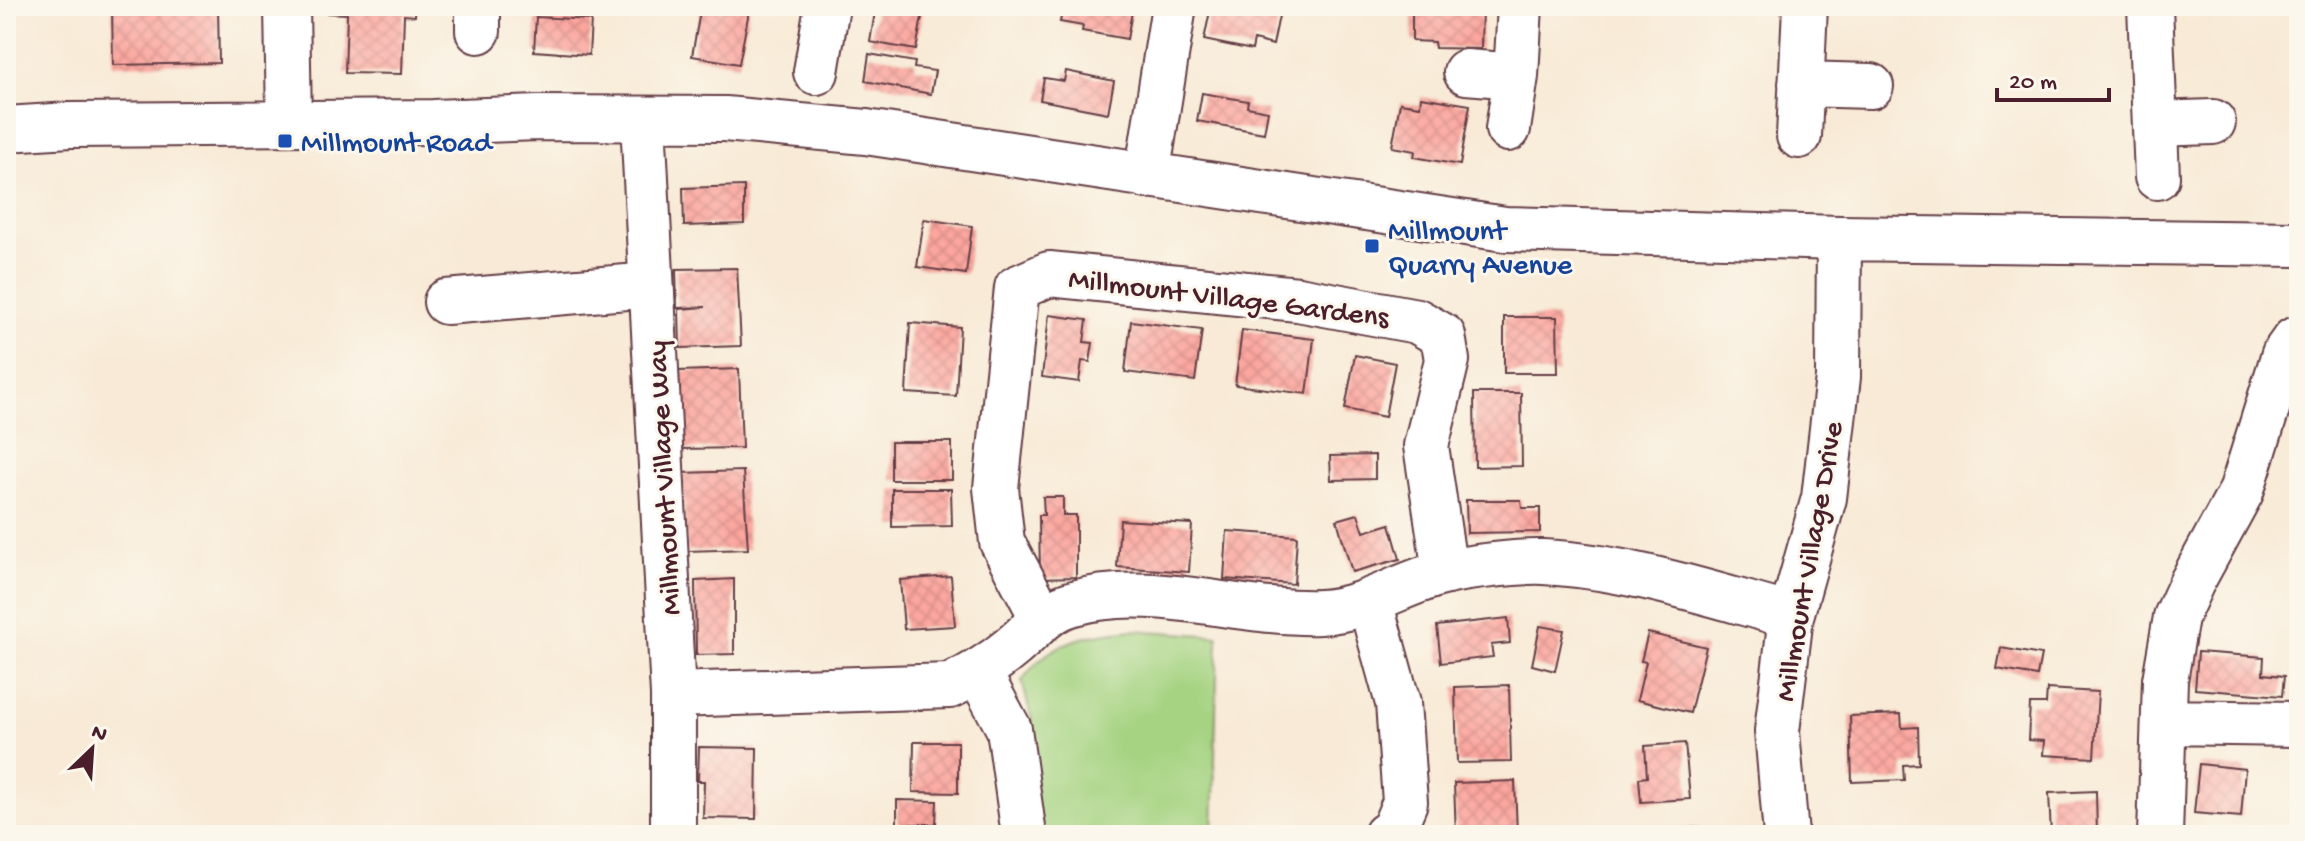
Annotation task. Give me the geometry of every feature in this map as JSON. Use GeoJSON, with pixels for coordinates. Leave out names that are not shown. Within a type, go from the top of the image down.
{"type":"FeatureCollection","features":[{"type":"Feature","properties":{"kind":"street"},"geometry":{"type":"LineString","coordinates":[[287,6],[289,123]]}},
{"type":"Feature","properties":{"kind":"street"},"geometry":{"type":"LineString","coordinates":[[816,72],[827,6]]}},
{"type":"Feature","properties":{"kind":"street"},"geometry":{"type":"LineString","coordinates":[[1147,176],[1174,6]]}},
{"type":"Feature","properties":{"kind":"street"},"geometry":{"type":"LineString","coordinates":[[1508,129],[1516,76],[1520,6]]}},
{"type":"Feature","properties":{"kind":"street"},"geometry":{"type":"LineString","coordinates":[[1799,136],[1805,6]]}},
{"type":"Feature","properties":{"kind":"street"},"geometry":{"type":"LineString","coordinates":[[2150,6],[2157,177]]}},
{"type":"Feature","properties":{"kind":"street"},"geometry":{"type":"LineString","coordinates":[[1466,72],[1516,76]]}},
{"type":"Feature","properties":{"kind":"street"},"geometry":{"type":"LineString","coordinates":[[1801,84],[1871,86]]}},
{"type":"Feature","properties":{"kind":"street"},"geometry":{"type":"LineString","coordinates":[[6,129],[538,118],[643,121],[725,119],[866,132],[1505,229],[1839,238],[2299,244]]}},
{"type":"Feature","properties":{"kind":"street","name":"Millmount Village Way"},"geometry":{"type":"LineString","coordinates":[[643,121],[673,695],[673,835]]}},
{"type":"Feature","properties":{"kind":"street"},"geometry":{"type":"LineString","coordinates":[[2155,124],[2213,122]]}},
{"type":"Feature","properties":{"kind":"street","name":"Millmount Village Drive"},"geometry":{"type":"LineString","coordinates":[[1786,835],[1777,731],[1791,616],[1824,498],[1838,377],[1839,238]]}},
{"type":"Feature","properties":{"kind":"street","name":"Millmount Village Gardens"},"geometry":{"type":"LineString","coordinates":[[1042,617],[1002,542],[996,488],[1017,288],[1049,274],[1298,299],[1417,321],[1443,336],[1447,360],[1426,446],[1445,572]]}},
{"type":"Feature","properties":{"kind":"street"},"geometry":{"type":"LineString","coordinates":[[446,302],[651,285]]}},
{"type":"Feature","properties":{"kind":"street"},"geometry":{"type":"LineString","coordinates":[[2160,835],[2165,680],[2176,617],[2241,492],[2284,354],[2294,340],[2299,339]]}},
{"type":"Feature","properties":{"kind":"street"},"geometry":{"type":"LineString","coordinates":[[673,695],[950,686],[979,673],[1013,647],[1042,617],[1071,603],[1105,597],[1171,598],[1323,612],[1370,602],[1445,572],[1541,562],[1640,575],[1791,616]]}},
{"type":"Feature","properties":{"kind":"street"},"geometry":{"type":"LineString","coordinates":[[1370,602],[1398,703],[1405,802],[1392,833],[1386,835]]}},
{"type":"Feature","properties":{"kind":"street"},"geometry":{"type":"LineString","coordinates":[[979,673],[1009,729],[1024,835]]}},
{"type":"Feature","properties":{"kind":"street"},"geometry":{"type":"LineString","coordinates":[[2164,722],[2299,724]]}},
{"type":"Feature","properties":{"kind":"green space"},"geometry":{"type":"Polygon","coordinates":[[[1133,630],[1218,636],[1213,835],[1041,835],[1025,726],[1032,720],[1022,681],[1033,667],[1057,648],[1085,637],[1133,630]]]}},
{"type":"Feature","properties":{"kind":"building"},"geometry":{"type":"Polygon","coordinates":[[[112,6],[218,6],[219,63],[113,65],[112,6]]]}},
{"type":"Feature","properties":{"kind":"building"},"geometry":{"type":"Polygon","coordinates":[[[326,6],[415,6],[415,16],[404,15],[402,74],[345,73],[347,14],[326,13],[326,6]]]}},
{"type":"Feature","properties":{"kind":"building"},"geometry":{"type":"Polygon","coordinates":[[[701,6],[750,6],[739,64],[692,56],[701,6]]]}},
{"type":"Feature","properties":{"kind":"building"},"geometry":{"type":"Polygon","coordinates":[[[876,6],[924,6],[916,50],[870,42],[876,6]]]}},
{"type":"Feature","properties":{"kind":"building"},"geometry":{"type":"Polygon","coordinates":[[[1063,6],[1133,6],[1127,39],[1082,31],[1083,26],[1060,22],[1063,6]]]}},
{"type":"Feature","properties":{"kind":"building"},"geometry":{"type":"Polygon","coordinates":[[[1211,6],[1281,6],[1273,45],[1254,40],[1252,50],[1204,40],[1211,6]]]}},
{"type":"Feature","properties":{"kind":"building"},"geometry":{"type":"Polygon","coordinates":[[[1412,6],[1482,6],[1481,49],[1435,48],[1434,42],[1412,41],[1412,6]]]}},
{"type":"Feature","properties":{"kind":"building"},"geometry":{"type":"Polygon","coordinates":[[[536,17],[591,20],[589,55],[534,51],[536,17]]]}},
{"type":"Feature","properties":{"kind":"building"},"geometry":{"type":"Polygon","coordinates":[[[869,54],[915,62],[914,68],[935,71],[931,94],[865,81],[869,54]]]}},
{"type":"Feature","properties":{"kind":"building"},"geometry":{"type":"Polygon","coordinates":[[[1066,71],[1114,81],[1108,113],[1040,100],[1044,78],[1064,81],[1066,71]]]}},
{"type":"Feature","properties":{"kind":"building"},"geometry":{"type":"Polygon","coordinates":[[[1202,93],[1248,101],[1247,107],[1268,111],[1264,133],[1197,121],[1202,93]]]}},
{"type":"Feature","properties":{"kind":"building"},"geometry":{"type":"Polygon","coordinates":[[[1421,97],[1470,105],[1460,165],[1414,157],[1415,151],[1392,147],[1400,103],[1420,106],[1421,97]]]}},
{"type":"Feature","properties":{"kind":"building"},"geometry":{"type":"Polygon","coordinates":[[[744,186],[744,224],[684,226],[683,188],[744,186]]]}},
{"type":"Feature","properties":{"kind":"building"},"geometry":{"type":"Polygon","coordinates":[[[924,219],[972,226],[966,274],[917,267],[924,219]]]}},
{"type":"Feature","properties":{"kind":"building"},"geometry":{"type":"Polygon","coordinates":[[[737,268],[741,346],[680,348],[679,309],[706,307],[677,308],[676,269],[737,268]]]}},
{"type":"Feature","properties":{"kind":"building"},"geometry":{"type":"Polygon","coordinates":[[[1049,315],[1087,320],[1084,342],[1093,343],[1090,362],[1082,361],[1079,382],[1042,377],[1049,315]]]}},
{"type":"Feature","properties":{"kind":"building"},"geometry":{"type":"Polygon","coordinates":[[[1504,317],[1557,317],[1558,373],[1504,373],[1504,317]]]}},
{"type":"Feature","properties":{"kind":"building"},"geometry":{"type":"Polygon","coordinates":[[[1131,321],[1202,330],[1195,381],[1125,372],[1131,321]]]}},
{"type":"Feature","properties":{"kind":"building"},"geometry":{"type":"Polygon","coordinates":[[[910,323],[960,327],[956,396],[906,393],[910,323]]]}},
{"type":"Feature","properties":{"kind":"building"},"geometry":{"type":"Polygon","coordinates":[[[1242,330],[1314,339],[1307,394],[1235,385],[1242,330]]]}},
{"type":"Feature","properties":{"kind":"building"},"geometry":{"type":"Polygon","coordinates":[[[1355,355],[1395,363],[1385,417],[1345,409],[1355,355]]]}},
{"type":"Feature","properties":{"kind":"building"},"geometry":{"type":"Polygon","coordinates":[[[739,369],[742,448],[681,449],[678,371],[739,369]]]}},
{"type":"Feature","properties":{"kind":"building"},"geometry":{"type":"Polygon","coordinates":[[[1474,393],[1521,393],[1522,466],[1475,467],[1474,393]]]}},
{"type":"Feature","properties":{"kind":"building"},"geometry":{"type":"Polygon","coordinates":[[[891,442],[952,442],[952,480],[891,480],[891,442]]]}},
{"type":"Feature","properties":{"kind":"building"},"geometry":{"type":"Polygon","coordinates":[[[1375,455],[1375,479],[1331,480],[1330,456],[1375,455]]]}},
{"type":"Feature","properties":{"kind":"building"},"geometry":{"type":"Polygon","coordinates":[[[743,471],[748,549],[687,551],[682,473],[743,471]]]}},
{"type":"Feature","properties":{"kind":"building"},"geometry":{"type":"Polygon","coordinates":[[[892,489],[951,489],[952,526],[892,527],[892,489]]]}},
{"type":"Feature","properties":{"kind":"building"},"geometry":{"type":"Polygon","coordinates":[[[1043,497],[1063,497],[1063,515],[1076,515],[1076,577],[1040,578],[1039,515],[1044,515],[1043,497]]]}},
{"type":"Feature","properties":{"kind":"building"},"geometry":{"type":"Polygon","coordinates":[[[1466,500],[1521,500],[1522,508],[1540,508],[1540,532],[1467,533],[1466,500]]]}},
{"type":"Feature","properties":{"kind":"building"},"geometry":{"type":"Polygon","coordinates":[[[1358,514],[1364,532],[1390,524],[1400,559],[1352,572],[1337,520],[1358,514]]]}},
{"type":"Feature","properties":{"kind":"building"},"geometry":{"type":"Polygon","coordinates":[[[1120,520],[1192,524],[1189,572],[1117,567],[1120,520]]]}},
{"type":"Feature","properties":{"kind":"building"},"geometry":{"type":"Polygon","coordinates":[[[1227,531],[1297,536],[1294,584],[1224,579],[1227,531]]]}},
{"type":"Feature","properties":{"kind":"building"},"geometry":{"type":"Polygon","coordinates":[[[951,576],[955,626],[904,629],[900,580],[951,576]]]}},
{"type":"Feature","properties":{"kind":"building"},"geometry":{"type":"Polygon","coordinates":[[[734,579],[734,654],[696,655],[695,581],[734,579]]]}},
{"type":"Feature","properties":{"kind":"building"},"geometry":{"type":"Polygon","coordinates":[[[1508,618],[1510,643],[1491,645],[1493,657],[1441,663],[1437,626],[1508,618]]]}},
{"type":"Feature","properties":{"kind":"building"},"geometry":{"type":"Polygon","coordinates":[[[1540,626],[1564,630],[1555,671],[1532,665],[1540,626]]]}},
{"type":"Feature","properties":{"kind":"building"},"geometry":{"type":"Polygon","coordinates":[[[1648,633],[1706,647],[1690,713],[1637,700],[1646,662],[1641,661],[1648,633]]]}},
{"type":"Feature","properties":{"kind":"building"},"geometry":{"type":"Polygon","coordinates":[[[2001,648],[2041,655],[2037,676],[1997,669],[2001,648]]]}},
{"type":"Feature","properties":{"kind":"building"},"geometry":{"type":"Polygon","coordinates":[[[2198,652],[2264,657],[2263,674],[2284,676],[2282,696],[2195,689],[2198,652]]]}},
{"type":"Feature","properties":{"kind":"building"},"geometry":{"type":"Polygon","coordinates":[[[1509,685],[1511,762],[1457,763],[1455,687],[1509,685]]]}},
{"type":"Feature","properties":{"kind":"building"},"geometry":{"type":"Polygon","coordinates":[[[2047,689],[2098,692],[2094,758],[2043,755],[2044,741],[2028,740],[2030,704],[2046,704],[2047,689]]]}},
{"type":"Feature","properties":{"kind":"building"},"geometry":{"type":"Polygon","coordinates":[[[1901,714],[1902,728],[1918,727],[1919,764],[1903,765],[1904,780],[1852,782],[1850,716],[1901,714]]]}},
{"type":"Feature","properties":{"kind":"building"},"geometry":{"type":"Polygon","coordinates":[[[914,742],[958,742],[958,793],[913,792],[914,742]]]}},
{"type":"Feature","properties":{"kind":"building"},"geometry":{"type":"Polygon","coordinates":[[[1685,743],[1690,799],[1641,802],[1639,778],[1647,777],[1645,746],[1685,743]]]}},
{"type":"Feature","properties":{"kind":"building"},"geometry":{"type":"Polygon","coordinates":[[[699,747],[757,748],[756,819],[703,818],[704,781],[698,781],[699,747]]]}},
{"type":"Feature","properties":{"kind":"building"},"geometry":{"type":"Polygon","coordinates":[[[2199,764],[2245,769],[2241,817],[2194,813],[2199,764]]]}},
{"type":"Feature","properties":{"kind":"building"},"geometry":{"type":"Polygon","coordinates":[[[1515,781],[1517,835],[1456,835],[1454,783],[1515,781]]]}},
{"type":"Feature","properties":{"kind":"building"},"geometry":{"type":"Polygon","coordinates":[[[2096,791],[2097,835],[2051,835],[2049,793],[2096,791]]]}},
{"type":"Feature","properties":{"kind":"building"},"geometry":{"type":"Polygon","coordinates":[[[897,800],[937,801],[936,824],[897,824],[897,800]]]}},
{"type":"Feature","properties":{"kind":"building"},"geometry":{"type":"Polygon","coordinates":[[[1699,827],[1700,835],[1644,835],[1644,833],[1699,827]]]}},
{"type":"Feature","properties":{"kind":"place","name":"Millmount Road"},"geometry":{"type":"Point","coordinates":[285,141]}},
{"type":"Feature","properties":{"kind":"place","name":"Millmount Quarry Avenue"},"geometry":{"type":"Point","coordinates":[1372,246]}}]}
